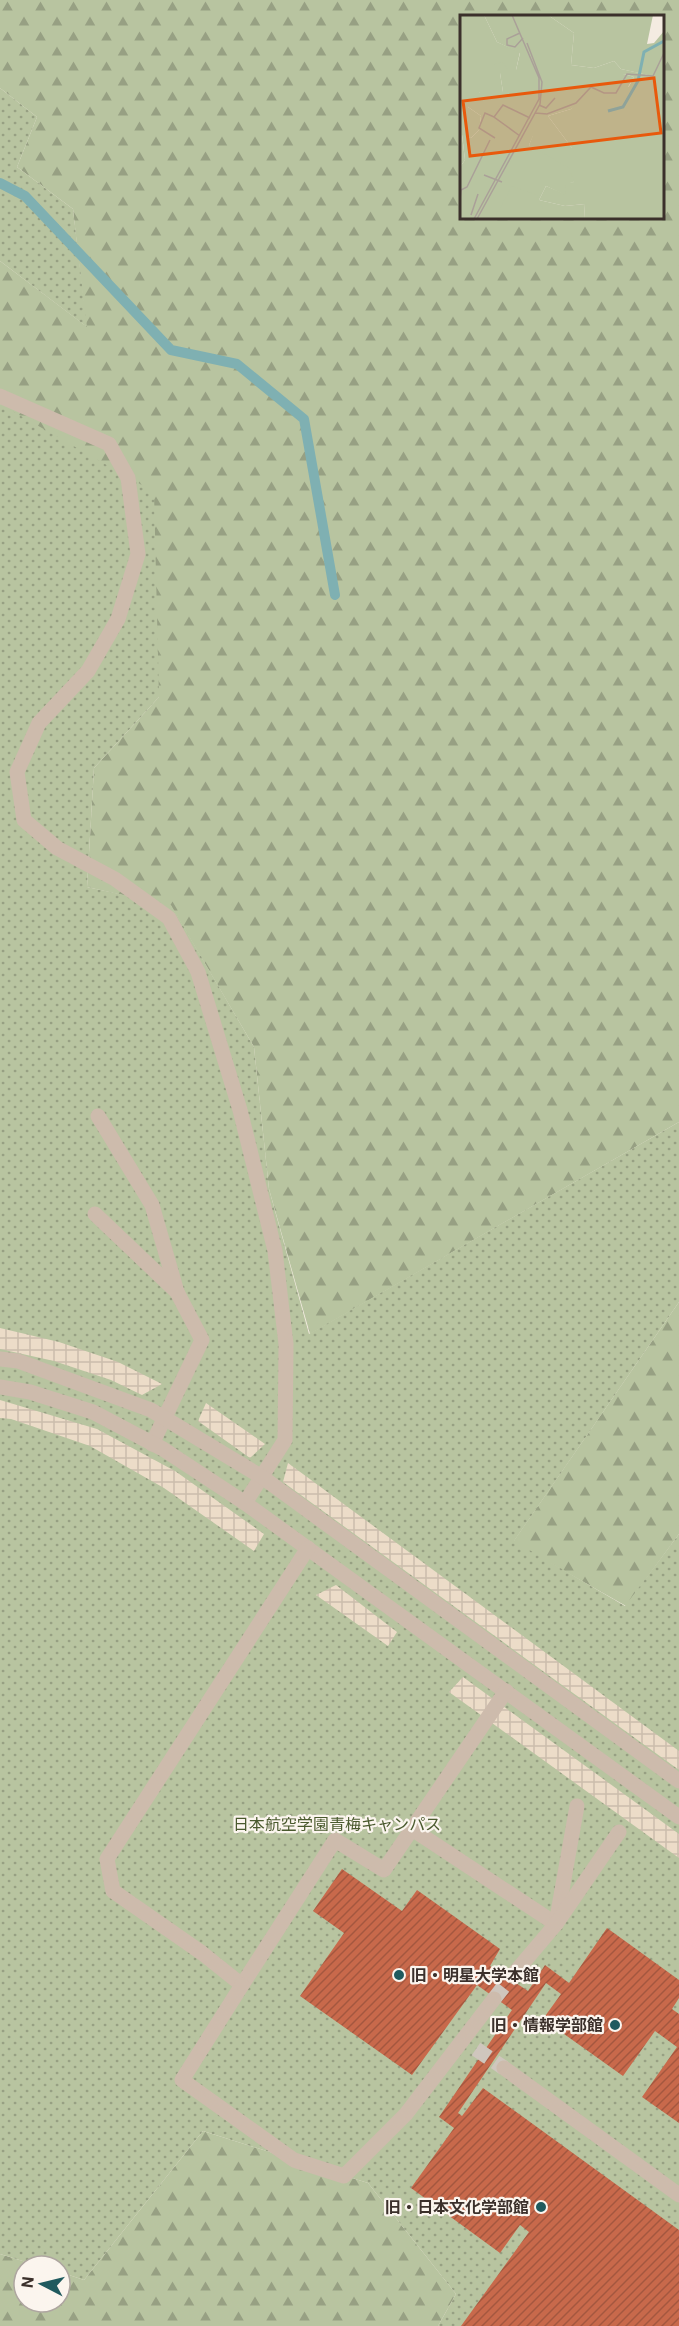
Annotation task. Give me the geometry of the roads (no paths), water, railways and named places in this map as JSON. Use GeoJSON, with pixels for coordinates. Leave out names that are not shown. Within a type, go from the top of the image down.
{"type":"FeatureCollection","features":[{"type":"Feature","properties":{"kind":"lane"},"geometry":{"type":"LineString","coordinates":[[0,396],[109,444],[128,478],[138,555],[118,619],[88,671],[39,723],[17,772],[24,820],[57,848],[115,879],[169,918],[198,972],[240,1110],[276,1262],[286,1344],[285,1440],[245,1503]]}},
{"type":"Feature","properties":{"kind":"lane"},"geometry":{"type":"LineString","coordinates":[[98,1116],[152,1205],[177,1292],[202,1340],[152,1444]]}},
{"type":"Feature","properties":{"kind":"lane"},"geometry":{"type":"LineString","coordinates":[[95,1214],[177,1292]]}},
{"type":"Feature","properties":{"kind":"lane"},"geometry":{"type":"LineString","coordinates":[[0,1359],[18,1361],[151,1410],[262,1477],[679,1781]]}},
{"type":"Feature","properties":{"kind":"lane"},"geometry":{"type":"LineString","coordinates":[[0,1388],[30,1392],[93,1412],[152,1444],[245,1503],[679,1817]]}},
{"type":"Feature","properties":{"kind":"lane"},"geometry":{"type":"LineString","coordinates":[[242,1984],[113,1891],[107,1859],[308,1548]]}},
{"type":"Feature","properties":{"kind":"lane"},"geometry":{"type":"LineString","coordinates":[[494,1999],[406,2114],[344,2176],[294,2160],[182,2080],[335,1840],[384,1869],[506,1691]]}},
{"type":"Feature","properties":{"kind":"lane"},"geometry":{"type":"LineString","coordinates":[[556,1924],[577,1806]]}},
{"type":"Feature","properties":{"kind":"lane"},"geometry":{"type":"LineString","coordinates":[[412,1829],[556,1924]]}},
{"type":"Feature","properties":{"kind":"lane"},"geometry":{"type":"LineString","coordinates":[[512,1976],[556,1924],[619,1832]]}},
{"type":"Feature","properties":{"kind":"lane"},"geometry":{"type":"LineString","coordinates":[[462,2040],[476,2049]]}},
{"type":"Feature","properties":{"kind":"lane"},"geometry":{"type":"LineString","coordinates":[[504,2068],[679,2195]]}},
{"type":"Feature","properties":{"kind":"waterway"},"geometry":{"type":"LineString","coordinates":[[0,183],[25,196],[171,350],[237,364],[304,419],[335,595]]}},
{"type":"Feature","properties":{"kind":"tunnel"},"geometry":{"type":"LineString","coordinates":[[494,1999],[512,1976]]}},
{"type":"Feature","properties":{"kind":"tunnel"},"geometry":{"type":"LineString","coordinates":[[476,2049],[504,2068]]}},
{"type":"Feature","properties":{"kind":"place","name":"旧・明星大学本館"},"geometry":{"type":"Point","coordinates":[399,1975]}},
{"type":"Feature","properties":{"kind":"place","name":"旧・情報学部館"},"geometry":{"type":"Point","coordinates":[615,2025]}},
{"type":"Feature","properties":{"kind":"place","name":"旧・日本文化学部館"},"geometry":{"type":"Point","coordinates":[541,2207]}},
{"type":"Feature","properties":{"kind":"park label","name":"日本航空学園青梅キャンパス"},"geometry":{"type":"Point","coordinates":[337,1824]}}]}
